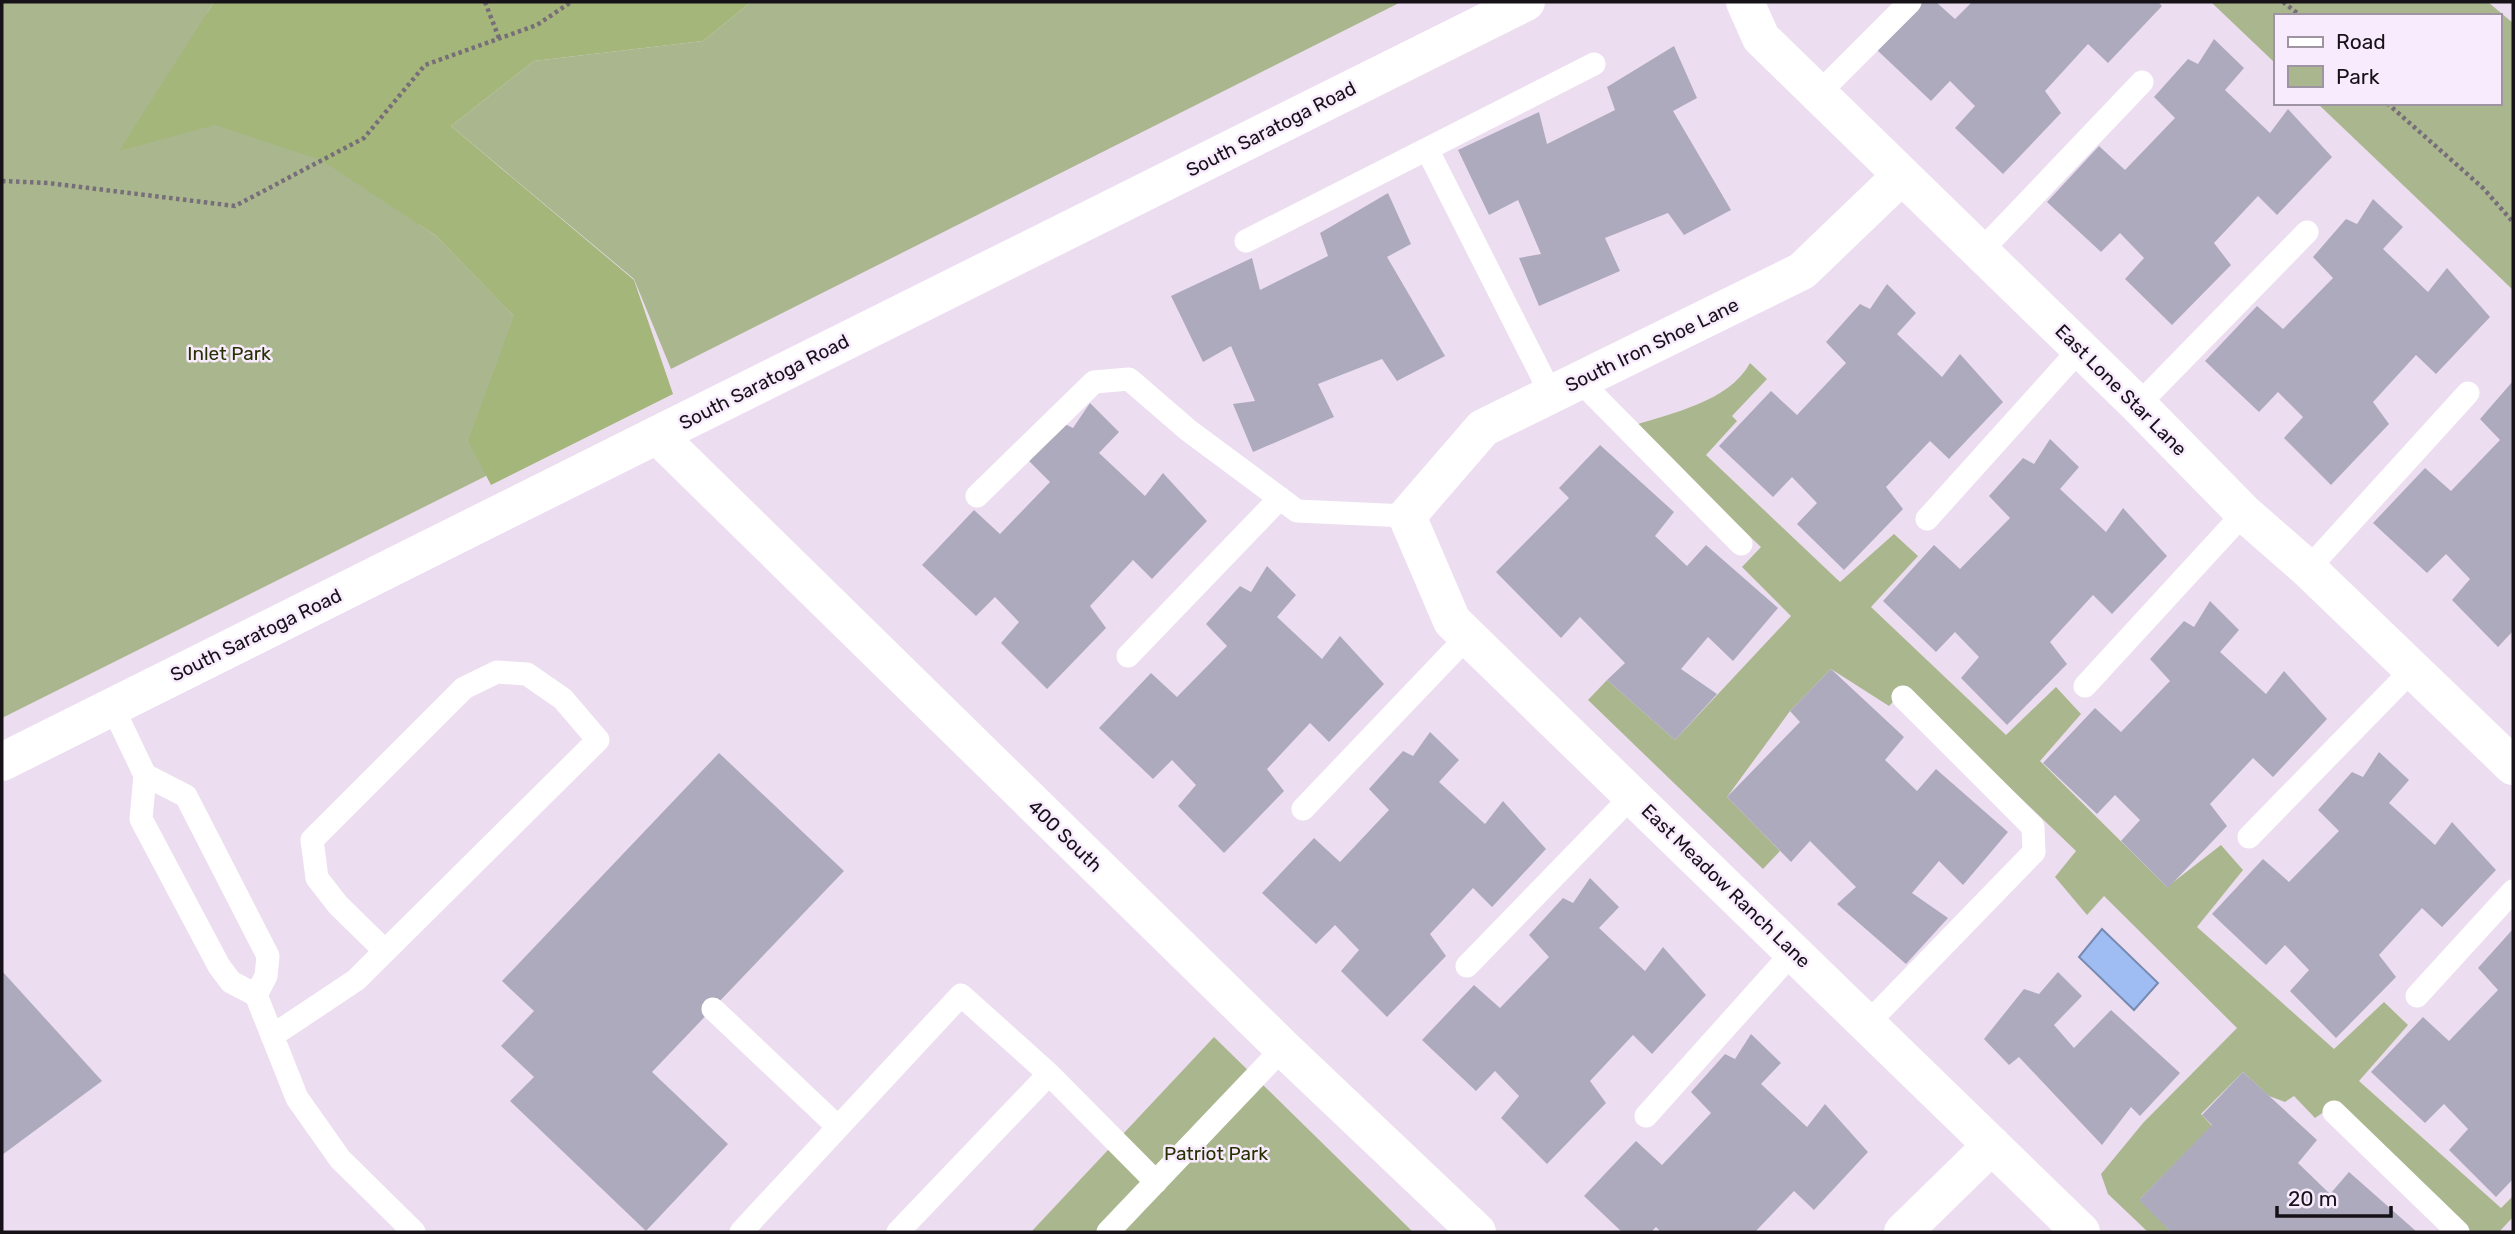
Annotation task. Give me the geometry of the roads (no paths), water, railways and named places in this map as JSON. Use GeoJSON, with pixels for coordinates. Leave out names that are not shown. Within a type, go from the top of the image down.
{"type":"FeatureCollection","features":[{"type":"Feature","properties":{"kind":"street","name":"South Saratoga Road"},"geometry":{"type":"LineString","coordinates":[[2,762],[1526,2]]}},
{"type":"Feature","properties":{"kind":"street","name":"East Lone Star Lane"},"geometry":{"type":"LineString","coordinates":[[1745,2],[1760,38],[2138,404],[2244,513],[2308,569],[2513,766]]}},
{"type":"Feature","properties":{"kind":"street","name":"South Iron Shoe Lane"},"geometry":{"type":"LineString","coordinates":[[1407,516],[1483,428],[1802,271],[1901,176]]}},
{"type":"Feature","properties":{"kind":"street","name":"400 South"},"geometry":{"type":"LineString","coordinates":[[657,435],[1283,1048],[1477,1232]]}},
{"type":"Feature","properties":{"kind":"street","name":"East Meadow Ranch Lane"},"geometry":{"type":"LineString","coordinates":[[1407,516],[1452,621],[2081,1232]]}},
{"type":"Feature","properties":{"kind":"street"},"geometry":{"type":"LineString","coordinates":[[1903,1232],[1992,1145]]}},
{"type":"Feature","properties":{"kind":"lane"},"geometry":{"type":"LineString","coordinates":[[1818,94],[1910,2]]}},
{"type":"Feature","properties":{"kind":"lane"},"geometry":{"type":"LineString","coordinates":[[1246,241],[1594,64]]}},
{"type":"Feature","properties":{"kind":"lane"},"geometry":{"type":"LineString","coordinates":[[1980,252],[2142,82]]}},
{"type":"Feature","properties":{"kind":"lane"},"geometry":{"type":"LineString","coordinates":[[1427,149],[1565,387],[1741,544]]}},
{"type":"Feature","properties":{"kind":"lane"},"geometry":{"type":"LineString","coordinates":[[2138,404],[2307,232]]}},
{"type":"Feature","properties":{"kind":"lane"},"geometry":{"type":"LineString","coordinates":[[1927,519],[2080,349]]}},
{"type":"Feature","properties":{"kind":"lane"},"geometry":{"type":"LineString","coordinates":[[977,496],[1094,382],[1129,379],[1188,430],[1297,511],[1407,516]]}},
{"type":"Feature","properties":{"kind":"lane"},"geometry":{"type":"LineString","coordinates":[[2308,569],[2468,393]]}},
{"type":"Feature","properties":{"kind":"lane"},"geometry":{"type":"LineString","coordinates":[[1128,656],[1280,498]]}},
{"type":"Feature","properties":{"kind":"lane"},"geometry":{"type":"LineString","coordinates":[[2085,686],[2244,513]]}},
{"type":"Feature","properties":{"kind":"lane"},"geometry":{"type":"LineString","coordinates":[[1303,809],[1468,636]]}},
{"type":"Feature","properties":{"kind":"lane"},"geometry":{"type":"LineString","coordinates":[[2249,837],[2413,669]]}},
{"type":"Feature","properties":{"kind":"lane"},"geometry":{"type":"LineString","coordinates":[[272,1036],[356,980],[598,740],[563,699],[527,674],[497,673],[464,688],[312,840],[317,878],[338,905],[385,951]]}},
{"type":"Feature","properties":{"kind":"lane"},"geometry":{"type":"LineString","coordinates":[[1867,1024],[2034,852],[2033,827],[1903,697]]}},
{"type":"Feature","properties":{"kind":"lane"},"geometry":{"type":"LineString","coordinates":[[112,706],[145,775],[141,819],[219,966],[231,982],[256,995],[297,1098],[341,1159],[414,1232]]}},
{"type":"Feature","properties":{"kind":"lane"},"geometry":{"type":"LineString","coordinates":[[145,775],[186,796],[268,956],[266,976],[256,995]]}},
{"type":"Feature","properties":{"kind":"lane"},"geometry":{"type":"LineString","coordinates":[[1467,966],[1632,796]]}},
{"type":"Feature","properties":{"kind":"lane"},"geometry":{"type":"LineString","coordinates":[[2417,996],[2513,891]]}},
{"type":"Feature","properties":{"kind":"lane"},"geometry":{"type":"LineString","coordinates":[[1646,1116],[1793,952]]}},
{"type":"Feature","properties":{"kind":"lane"},"geometry":{"type":"LineString","coordinates":[[741,1232],[961,995],[1049,1074],[1156,1182]]}},
{"type":"Feature","properties":{"kind":"lane"},"geometry":{"type":"LineString","coordinates":[[712,1009],[838,1127]]}},
{"type":"Feature","properties":{"kind":"lane"},"geometry":{"type":"LineString","coordinates":[[1108,1232],[1283,1048]]}},
{"type":"Feature","properties":{"kind":"lane"},"geometry":{"type":"LineString","coordinates":[[898,1232],[1049,1074]]}},
{"type":"Feature","properties":{"kind":"lane"},"geometry":{"type":"LineString","coordinates":[[2334,1112],[2458,1232]]}},
{"type":"Feature","properties":{"kind":"water"},"geometry":{"type":"Polygon","coordinates":[[[2102,929],[2158,983],[2134,1010],[2079,957],[2102,929]]]}},
{"type":"Feature","properties":{"kind":"park label","name":"Inlet Park"},"geometry":{"type":"Point","coordinates":[229,353]}},
{"type":"Feature","properties":{"kind":"park label","name":"Patriot Park"},"geometry":{"type":"Point","coordinates":[1216,1153]}}]}
